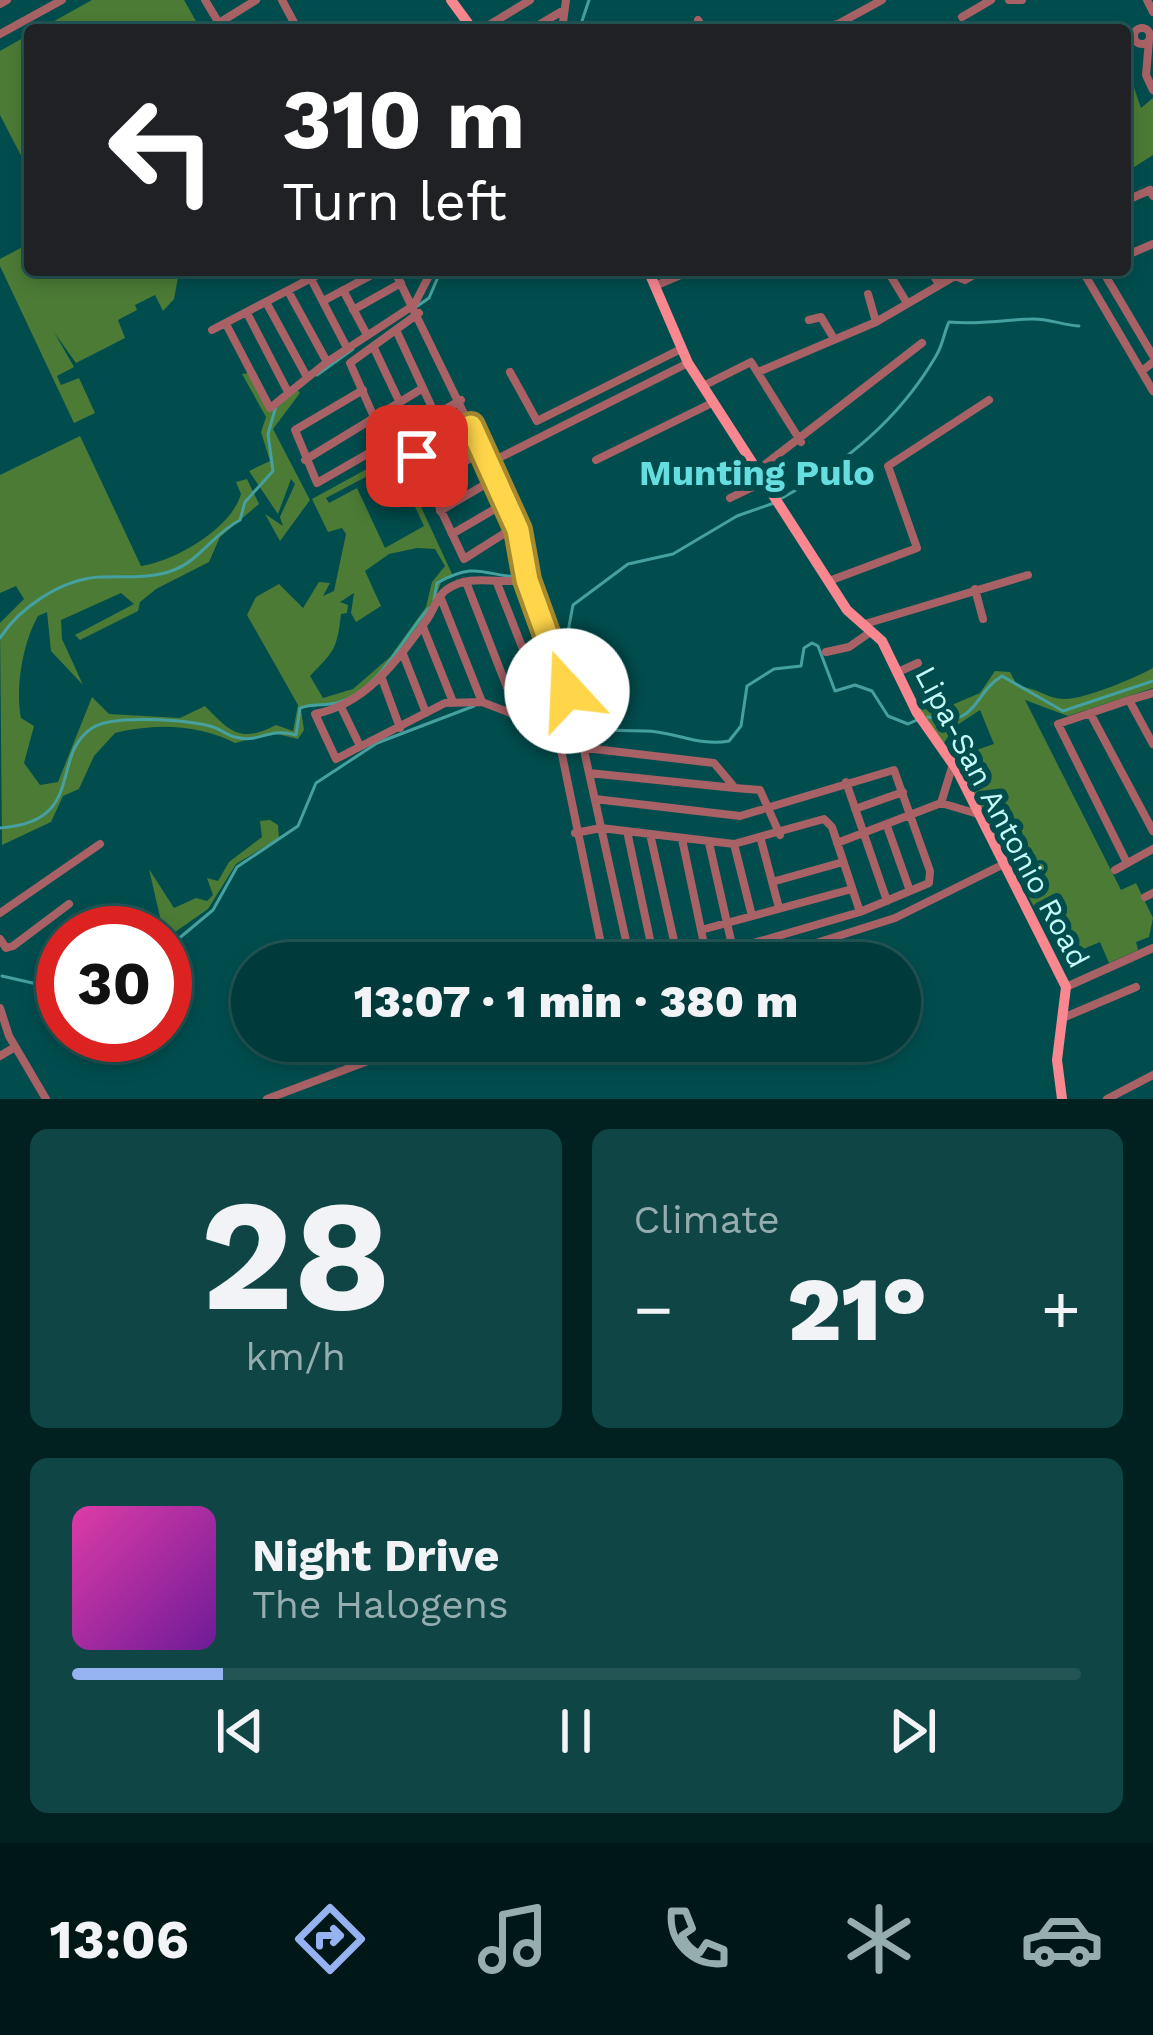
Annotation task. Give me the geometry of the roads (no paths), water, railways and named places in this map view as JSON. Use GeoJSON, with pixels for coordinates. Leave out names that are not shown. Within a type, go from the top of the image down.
{"type":"FeatureCollection","features":[{"type":"Feature","properties":{"kind":"main road"},"geometry":{"type":"LineString","coordinates":[[451,0],[472,24]]}},
{"type":"Feature","properties":{"kind":"main road","name":"Lipa-San Antonio Road"},"geometry":{"type":"LineString","coordinates":[[650,276],[688,363],[850,613],[869,627],[921,719],[953,763],[1066,987],[1058,1060],[1062,1099]]}},
{"type":"Feature","properties":{"kind":"street"},"geometry":{"type":"LineString","coordinates":[[0,34],[62,0]]}},
{"type":"Feature","properties":{"kind":"street"},"geometry":{"type":"LineString","coordinates":[[225,24],[256,0]]}},
{"type":"Feature","properties":{"kind":"street"},"geometry":{"type":"LineString","coordinates":[[499,24],[530,0]]}},
{"type":"Feature","properties":{"kind":"street"},"geometry":{"type":"LineString","coordinates":[[838,24],[882,0]]}},
{"type":"Feature","properties":{"kind":"street"},"geometry":{"type":"LineString","coordinates":[[962,17],[991,0]]}},
{"type":"Feature","properties":{"kind":"street"},"geometry":{"type":"LineString","coordinates":[[1009,0],[1022,0]]}},
{"type":"Feature","properties":{"kind":"street"},"geometry":{"type":"LineString","coordinates":[[1147,0],[1153,12]]}},
{"type":"Feature","properties":{"kind":"street"},"geometry":{"type":"LineString","coordinates":[[540,24],[565,5]]}},
{"type":"Feature","properties":{"kind":"street"},"geometry":{"type":"LineString","coordinates":[[1150,35],[1146,75],[1153,90]]}},
{"type":"Feature","properties":{"kind":"street"},"geometry":{"type":"LineString","coordinates":[[212,331],[316,276]]}},
{"type":"Feature","properties":{"kind":"street"},"geometry":{"type":"LineString","coordinates":[[322,301],[369,276]]}},
{"type":"Feature","properties":{"kind":"street"},"geometry":{"type":"LineString","coordinates":[[397,276],[517,526],[527,580],[567,691],[563,700],[519,718],[482,702],[453,703],[336,759],[314,716],[342,710],[381,676],[423,626],[440,595],[466,582],[527,580]]}},
{"type":"Feature","properties":{"kind":"street"},"geometry":{"type":"LineString","coordinates":[[385,442],[350,364],[417,309],[427,276]]}},
{"type":"Feature","properties":{"kind":"street"},"geometry":{"type":"LineString","coordinates":[[654,287],[679,276]]}},
{"type":"Feature","properties":{"kind":"street"},"geometry":{"type":"LineString","coordinates":[[891,276],[907,303]]}},
{"type":"Feature","properties":{"kind":"street"},"geometry":{"type":"LineString","coordinates":[[934,276],[939,284]]}},
{"type":"Feature","properties":{"kind":"street"},"geometry":{"type":"LineString","coordinates":[[758,372],[876,322],[939,284],[964,276]]}},
{"type":"Feature","properties":{"kind":"street"},"geometry":{"type":"LineString","coordinates":[[1089,276],[1153,391]]}},
{"type":"Feature","properties":{"kind":"street"},"geometry":{"type":"LineString","coordinates":[[1105,276],[1153,359],[1142,371]]}},
{"type":"Feature","properties":{"kind":"street"},"geometry":{"type":"LineString","coordinates":[[310,279],[347,348]]}},
{"type":"Feature","properties":{"kind":"street"},"geometry":{"type":"LineString","coordinates":[[353,310],[401,283]]}},
{"type":"Feature","properties":{"kind":"street"},"geometry":{"type":"LineString","coordinates":[[343,290],[367,335]]}},
{"type":"Feature","properties":{"kind":"street"},"geometry":{"type":"LineString","coordinates":[[288,291],[327,362]]}},
{"type":"Feature","properties":{"kind":"street"},"geometry":{"type":"LineString","coordinates":[[868,294],[876,322]]}},
{"type":"Feature","properties":{"kind":"street"},"geometry":{"type":"LineString","coordinates":[[266,302],[307,377]]}},
{"type":"Feature","properties":{"kind":"street"},"geometry":{"type":"LineString","coordinates":[[226,324],[270,408],[347,348],[417,309]]}},
{"type":"Feature","properties":{"kind":"street"},"geometry":{"type":"LineString","coordinates":[[247,313],[288,392]]}},
{"type":"Feature","properties":{"kind":"street"},"geometry":{"type":"LineString","coordinates":[[809,320],[821,317],[833,337]]}},
{"type":"Feature","properties":{"kind":"street"},"geometry":{"type":"LineString","coordinates":[[396,330],[435,414]]}},
{"type":"Feature","properties":{"kind":"street"},"geometry":{"type":"LineString","coordinates":[[730,498],[763,482],[801,442],[922,343]]}},
{"type":"Feature","properties":{"kind":"street"},"geometry":{"type":"LineString","coordinates":[[373,346],[399,401]]}},
{"type":"Feature","properties":{"kind":"street"},"geometry":{"type":"LineString","coordinates":[[510,372],[537,421],[681,349]]}},
{"type":"Feature","properties":{"kind":"street"},"geometry":{"type":"LineString","coordinates":[[703,386],[751,362],[801,442]]}},
{"type":"Feature","properties":{"kind":"street"},"geometry":{"type":"LineString","coordinates":[[489,463],[688,363]]}},
{"type":"Feature","properties":{"kind":"street"},"geometry":{"type":"LineString","coordinates":[[305,460],[423,388]]}},
{"type":"Feature","properties":{"kind":"street"},"geometry":{"type":"LineString","coordinates":[[363,390],[296,429],[318,483],[460,400]]}},
{"type":"Feature","properties":{"kind":"street"},"geometry":{"type":"LineString","coordinates":[[829,581],[917,548],[888,466],[988,400]]}},
{"type":"Feature","properties":{"kind":"street"},"geometry":{"type":"LineString","coordinates":[[596,460],[714,402]]}},
{"type":"Feature","properties":{"kind":"street"},"geometry":{"type":"LineString","coordinates":[[417,456],[471,426]]}},
{"type":"Feature","properties":{"kind":"street"},"geometry":{"type":"LineString","coordinates":[[404,432],[465,560],[517,526]]}},
{"type":"Feature","properties":{"kind":"street"},"geometry":{"type":"LineString","coordinates":[[428,483],[483,451]]}},
{"type":"Feature","properties":{"kind":"street"},"geometry":{"type":"LineString","coordinates":[[440,511],[496,478]]}},
{"type":"Feature","properties":{"kind":"street"},"geometry":{"type":"LineString","coordinates":[[452,534],[507,502]]}},
{"type":"Feature","properties":{"kind":"street"},"geometry":{"type":"LineString","coordinates":[[826,652],[849,647],[869,627],[1028,575]]}},
{"type":"Feature","properties":{"kind":"street"},"geometry":{"type":"LineString","coordinates":[[466,582],[519,718]]}},
{"type":"Feature","properties":{"kind":"street"},"geometry":{"type":"LineString","coordinates":[[497,582],[546,708]]}},
{"type":"Feature","properties":{"kind":"street"},"geometry":{"type":"LineString","coordinates":[[975,590],[983,619]]}},
{"type":"Feature","properties":{"kind":"street"},"geometry":{"type":"LineString","coordinates":[[440,595],[482,702]]}},
{"type":"Feature","properties":{"kind":"street"},"geometry":{"type":"LineString","coordinates":[[423,626],[453,703]]}},
{"type":"Feature","properties":{"kind":"street"},"geometry":{"type":"LineString","coordinates":[[403,653],[426,712]]}},
{"type":"Feature","properties":{"kind":"street"},"geometry":{"type":"LineString","coordinates":[[898,672],[918,664]]}},
{"type":"Feature","properties":{"kind":"street"},"geometry":{"type":"LineString","coordinates":[[381,676],[400,728]]}},
{"type":"Feature","properties":{"kind":"street"},"geometry":{"type":"LineString","coordinates":[[1127,863],[1058,726],[1153,693]]}},
{"type":"Feature","properties":{"kind":"street"},"geometry":{"type":"LineString","coordinates":[[1129,700],[1153,744]]}},
{"type":"Feature","properties":{"kind":"street"},"geometry":{"type":"LineString","coordinates":[[342,710],[360,746]]}},
{"type":"Feature","properties":{"kind":"street"},"geometry":{"type":"LineString","coordinates":[[1090,713],[1153,831]]}},
{"type":"Feature","properties":{"kind":"street"},"geometry":{"type":"LineString","coordinates":[[583,746],[626,942]]}},
{"type":"Feature","properties":{"kind":"street"},"geometry":{"type":"LineString","coordinates":[[600,942],[559,748],[583,746],[713,763],[735,788]]}},
{"type":"Feature","properties":{"kind":"street"},"geometry":{"type":"LineString","coordinates":[[941,803],[953,763]]}},
{"type":"Feature","properties":{"kind":"street"},"geometry":{"type":"LineString","coordinates":[[595,799],[732,816],[770,809],[890,768],[932,876],[929,883],[860,912],[757,942]]}},
{"type":"Feature","properties":{"kind":"street"},"geometry":{"type":"LineString","coordinates":[[589,773],[760,790],[780,835]]}},
{"type":"Feature","properties":{"kind":"street"},"geometry":{"type":"LineString","coordinates":[[846,782],[887,901]]}},
{"type":"Feature","properties":{"kind":"street"},"geometry":{"type":"LineString","coordinates":[[855,809],[903,793]]}},
{"type":"Feature","properties":{"kind":"street"},"geometry":{"type":"LineString","coordinates":[[837,843],[941,803],[979,814]]}},
{"type":"Feature","properties":{"kind":"street"},"geometry":{"type":"LineString","coordinates":[[575,833],[601,828],[734,844],[824,820],[837,843],[860,912]]}},
{"type":"Feature","properties":{"kind":"street"},"geometry":{"type":"LineString","coordinates":[[887,826],[910,891]]}},
{"type":"Feature","properties":{"kind":"street"},"geometry":{"type":"LineString","coordinates":[[627,831],[651,942]]}},
{"type":"Feature","properties":{"kind":"street"},"geometry":{"type":"LineString","coordinates":[[650,835],[674,942]]}},
{"type":"Feature","properties":{"kind":"street"},"geometry":{"type":"LineString","coordinates":[[682,839],[704,942]]}},
{"type":"Feature","properties":{"kind":"street"},"geometry":{"type":"LineString","coordinates":[[761,840],[779,909]]}},
{"type":"Feature","properties":{"kind":"street"},"geometry":{"type":"LineString","coordinates":[[709,843],[731,942]]}},
{"type":"Feature","properties":{"kind":"street"},"geometry":{"type":"LineString","coordinates":[[0,913],[100,844]]}},
{"type":"Feature","properties":{"kind":"street"},"geometry":{"type":"LineString","coordinates":[[734,844],[752,916]]}},
{"type":"Feature","properties":{"kind":"street"},"geometry":{"type":"LineString","coordinates":[[1115,870],[1153,849]]}},
{"type":"Feature","properties":{"kind":"street"},"geometry":{"type":"LineString","coordinates":[[772,882],[843,862]]}},
{"type":"Feature","properties":{"kind":"street"},"geometry":{"type":"LineString","coordinates":[[820,942],[896,918],[1002,865]]}},
{"type":"Feature","properties":{"kind":"street"},"geometry":{"type":"LineString","coordinates":[[701,929],[852,889]]}},
{"type":"Feature","properties":{"kind":"street"},"geometry":{"type":"LineString","coordinates":[[0,939],[6,948],[13,946],[69,904]]}},
{"type":"Feature","properties":{"kind":"street"},"geometry":{"type":"LineString","coordinates":[[1066,987],[1153,948]]}},
{"type":"Feature","properties":{"kind":"street"},"geometry":{"type":"LineString","coordinates":[[1065,1018],[1136,987]]}},
{"type":"Feature","properties":{"kind":"street"},"geometry":{"type":"LineString","coordinates":[[0,1009],[15,1047],[46,1099]]}},
{"type":"Feature","properties":{"kind":"street"},"geometry":{"type":"LineString","coordinates":[[0,1056],[15,1047]]}},
{"type":"Feature","properties":{"kind":"street"},"geometry":{"type":"LineString","coordinates":[[267,1099],[365,1062]]}},
{"type":"Feature","properties":{"kind":"street"},"geometry":{"type":"LineString","coordinates":[[1107,1099],[1128,1094],[1153,1076]]}},
{"type":"Feature","properties":{"kind":"waterway"},"geometry":{"type":"LineString","coordinates":[[581,24],[589,0]]}},
{"type":"Feature","properties":{"kind":"waterway"},"geometry":{"type":"LineString","coordinates":[[416,307],[429,298],[438,276]]}},
{"type":"Feature","properties":{"kind":"waterway"},"geometry":{"type":"LineString","coordinates":[[782,498],[850,454],[888,419],[936,356],[949,322],[1037,319],[1079,326]]}},
{"type":"Feature","properties":{"kind":"waterway"},"geometry":{"type":"LineString","coordinates":[[317,375],[353,349]]}},
{"type":"Feature","properties":{"kind":"waterway"},"geometry":{"type":"LineString","coordinates":[[0,638],[30,606],[57,589],[86,579],[174,570],[240,520],[245,502],[273,471],[268,434],[276,406]]}},
{"type":"Feature","properties":{"kind":"waterway"},"geometry":{"type":"LineString","coordinates":[[576,728],[587,690],[567,637],[573,605],[628,564],[673,554],[737,516],[774,503]]}},
{"type":"Feature","properties":{"kind":"waterway"},"geometry":{"type":"LineString","coordinates":[[434,600],[437,583],[464,572],[525,577]]}},
{"type":"Feature","properties":{"kind":"waterway"},"geometry":{"type":"LineString","coordinates":[[0,828],[45,814],[56,801],[79,740],[102,724],[167,720],[210,726],[244,739],[296,735],[300,708],[337,703],[365,687],[429,608]]}},
{"type":"Feature","properties":{"kind":"waterway"},"geometry":{"type":"LineString","coordinates":[[522,721],[729,741],[741,726],[747,686],[774,669],[801,666],[804,648],[812,643],[818,646],[835,691],[855,685],[872,691],[888,716],[908,724],[919,719]]}},
{"type":"Feature","properties":{"kind":"waterway"},"geometry":{"type":"LineString","coordinates":[[928,717],[965,714],[1002,676],[1063,711],[1153,681]]}},
{"type":"Feature","properties":{"kind":"waterway"},"geometry":{"type":"LineString","coordinates":[[192,928],[213,910],[237,867],[298,826],[316,783],[377,743],[474,706]]}},
{"type":"Feature","properties":{"kind":"waterway"},"geometry":{"type":"LineString","coordinates":[[2,976],[36,984]]}},
{"type":"Feature","properties":{"kind":"district","name":"Munting Pulo"},"geometry":{"type":"Point","coordinates":[757,472]}}]}
